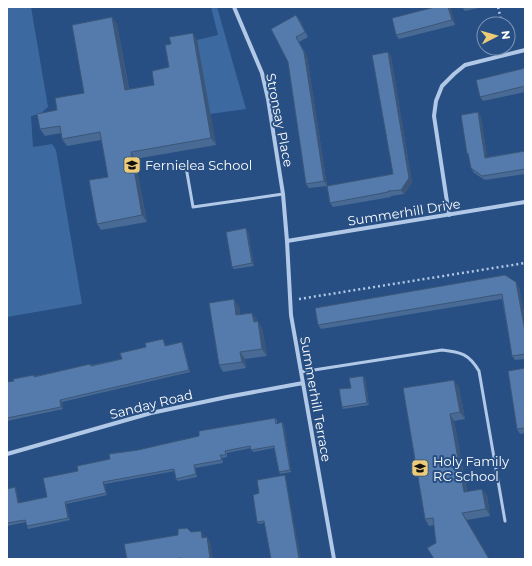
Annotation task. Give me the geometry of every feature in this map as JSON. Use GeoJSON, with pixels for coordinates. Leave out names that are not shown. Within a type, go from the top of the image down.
{"type":"FeatureCollection","features":[{"type":"Feature","properties":{"kind":"street","name":"Stronsay Place"},"geometry":{"type":"LineString","coordinates":[[234,7],[262,73],[277,153],[283,194],[287,241]]}},
{"type":"Feature","properties":{"kind":"street"},"geometry":{"type":"LineString","coordinates":[[449,215],[434,116],[436,101],[442,86],[465,65],[525,50]]}},
{"type":"Feature","properties":{"kind":"street","name":"Summerhill Drive"},"geometry":{"type":"LineString","coordinates":[[287,241],[525,202]]}},
{"type":"Feature","properties":{"kind":"street","name":"Summerhill Terrace"},"geometry":{"type":"LineString","coordinates":[[287,241],[291,315],[334,559]]}},
{"type":"Feature","properties":{"kind":"street","name":"Sanday Road"},"geometry":{"type":"LineString","coordinates":[[7,454],[151,413],[303,383]]}},
{"type":"Feature","properties":{"kind":"lane"},"geometry":{"type":"LineString","coordinates":[[186,167],[192,207],[283,194]]}},
{"type":"Feature","properties":{"kind":"lane"},"geometry":{"type":"LineString","coordinates":[[301,372],[442,350],[456,351],[465,354],[474,362],[479,371],[505,521]]}},
{"type":"Feature","properties":{"kind":"path"},"geometry":{"type":"LineString","coordinates":[[290,301],[525,263]]}},
{"type":"Feature","properties":{"kind":"shaded area"},"geometry":{"type":"Polygon","coordinates":[[[7,7],[31,7],[48,107],[40,114],[31,116],[33,147],[52,144],[56,150],[82,304],[7,317],[7,7]]]}},
{"type":"Feature","properties":{"kind":"shaded area"},"geometry":{"type":"Polygon","coordinates":[[[211,7],[217,7],[246,109],[210,114],[197,40],[218,35],[211,7]]]}},
{"type":"Feature","properties":{"kind":"building"},"geometry":{"type":"Polygon","coordinates":[[[435,7],[448,7],[452,20],[396,35],[392,18],[435,7]]]}},
{"type":"Feature","properties":{"kind":"building"},"geometry":{"type":"Polygon","coordinates":[[[296,15],[305,32],[296,37],[304,52],[324,181],[306,184],[288,62],[271,29],[296,15]]]}},
{"type":"Feature","properties":{"kind":"building"},"geometry":{"type":"Polygon","coordinates":[[[112,17],[125,90],[154,85],[152,71],[169,67],[165,45],[171,44],[169,37],[193,33],[211,138],[131,152],[142,215],[97,224],[89,180],[108,177],[100,132],[62,139],[60,126],[40,129],[37,114],[57,110],[55,98],[84,93],[72,25],[112,17]]]}},
{"type":"Feature","properties":{"kind":"building"},"geometry":{"type":"Polygon","coordinates":[[[388,52],[409,178],[401,190],[388,191],[330,203],[327,186],[393,174],[372,55],[388,52]]]}},
{"type":"Feature","properties":{"kind":"building"},"geometry":{"type":"Polygon","coordinates":[[[525,68],[525,86],[480,97],[476,80],[525,68]]]}},
{"type":"Feature","properties":{"kind":"building"},"geometry":{"type":"Polygon","coordinates":[[[478,112],[485,158],[525,151],[525,169],[482,176],[471,168],[468,153],[467,154],[461,115],[478,112]]]}},
{"type":"Feature","properties":{"kind":"building"},"geometry":{"type":"Polygon","coordinates":[[[246,228],[252,263],[232,267],[226,232],[246,228]]]}},
{"type":"Feature","properties":{"kind":"building"},"geometry":{"type":"Polygon","coordinates":[[[505,275],[516,282],[525,331],[525,354],[512,356],[502,294],[318,325],[315,308],[505,275]]]}},
{"type":"Feature","properties":{"kind":"building"},"geometry":{"type":"Polygon","coordinates":[[[234,299],[236,315],[252,313],[254,322],[258,321],[262,349],[240,352],[242,362],[219,365],[209,303],[234,299]]]}},
{"type":"Feature","properties":{"kind":"building"},"geometry":{"type":"Polygon","coordinates":[[[163,339],[165,346],[182,342],[189,370],[60,400],[61,407],[7,418],[7,382],[14,381],[13,379],[34,375],[34,377],[90,364],[91,366],[122,359],[120,353],[146,347],[145,343],[163,339]]]}},
{"type":"Feature","properties":{"kind":"building"},"geometry":{"type":"Polygon","coordinates":[[[525,368],[525,428],[517,429],[508,371],[525,368]]]}},
{"type":"Feature","properties":{"kind":"building"},"geometry":{"type":"Polygon","coordinates":[[[363,376],[367,403],[342,407],[339,389],[351,388],[349,378],[363,376]]]}},
{"type":"Feature","properties":{"kind":"building"},"geometry":{"type":"Polygon","coordinates":[[[454,380],[460,412],[450,414],[464,492],[482,489],[486,509],[462,513],[489,559],[434,559],[427,548],[436,543],[433,518],[425,519],[403,388],[454,380]]]}},
{"type":"Feature","properties":{"kind":"building"},"geometry":{"type":"Polygon","coordinates":[[[275,418],[276,424],[282,422],[290,470],[279,472],[274,446],[251,450],[250,446],[225,451],[226,455],[220,455],[222,460],[194,465],[196,474],[176,479],[174,469],[103,482],[106,493],[65,502],[68,518],[27,526],[25,520],[7,523],[7,489],[15,487],[18,503],[47,497],[43,478],[78,471],[77,466],[110,459],[109,454],[138,450],[199,436],[199,431],[275,418]]]}},
{"type":"Feature","properties":{"kind":"building"},"geometry":{"type":"Polygon","coordinates":[[[285,475],[299,559],[271,559],[264,521],[257,522],[253,495],[259,493],[257,480],[285,475]]]}},
{"type":"Feature","properties":{"kind":"building"},"geometry":{"type":"Polygon","coordinates":[[[187,528],[191,532],[201,531],[202,538],[207,537],[210,558],[127,559],[124,544],[178,535],[178,529],[187,528]]]}},
{"type":"Feature","properties":{"kind":"place","name":"Fernielea School"},"geometry":{"type":"Point","coordinates":[132,165]}},
{"type":"Feature","properties":{"kind":"place","name":"Holy Family RC School"},"geometry":{"type":"Point","coordinates":[420,468]}}]}
